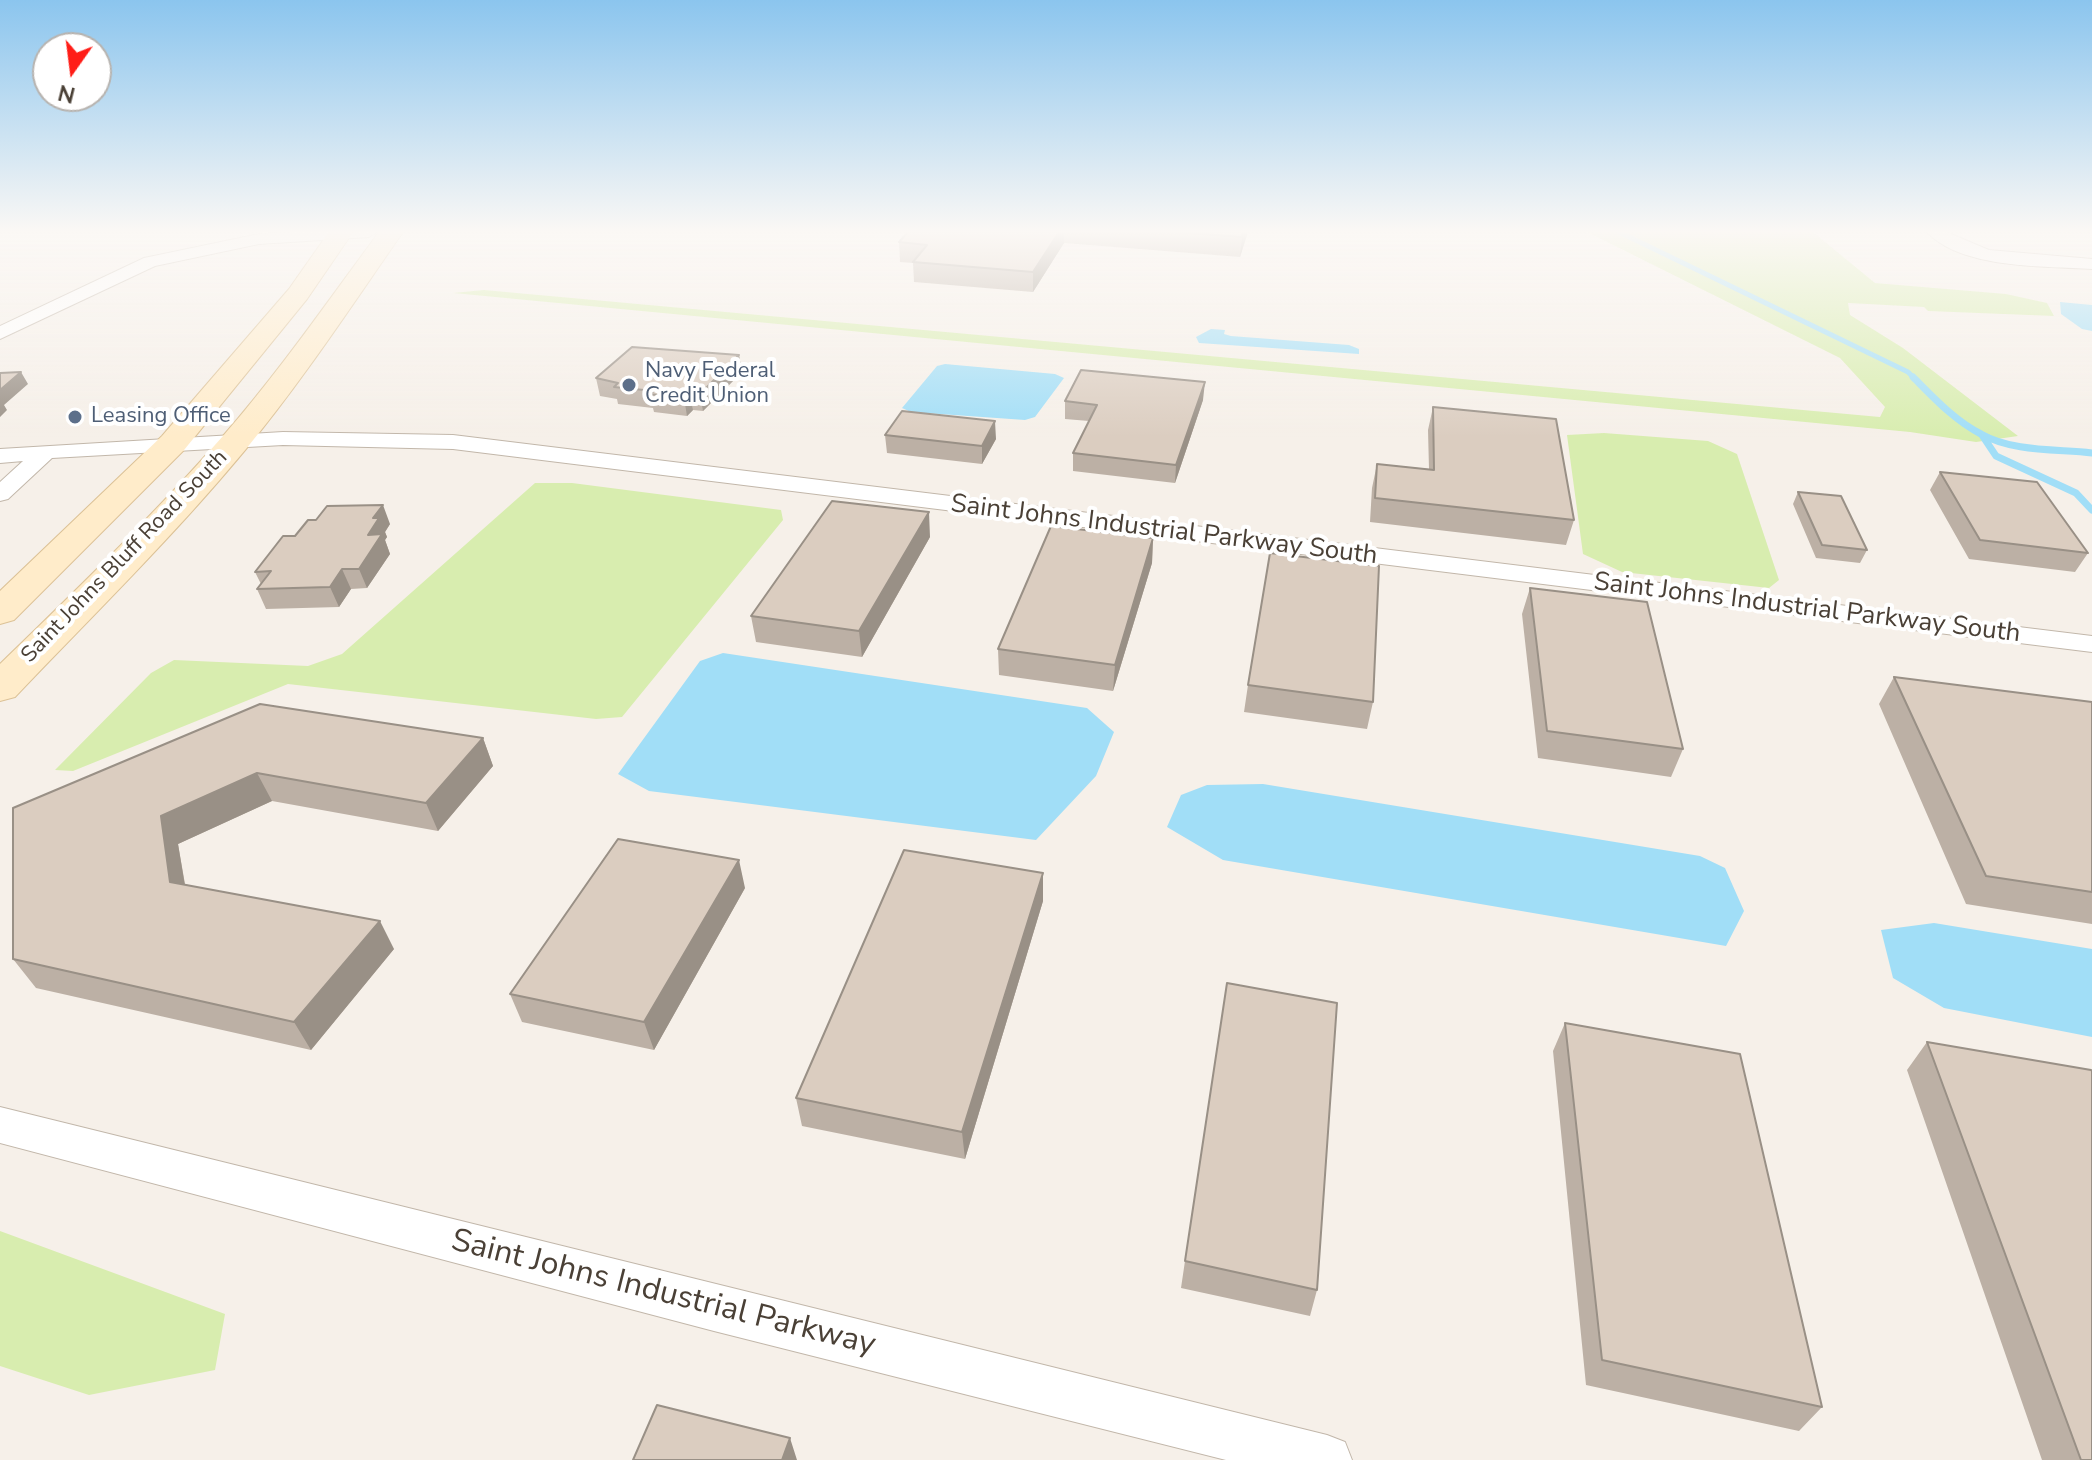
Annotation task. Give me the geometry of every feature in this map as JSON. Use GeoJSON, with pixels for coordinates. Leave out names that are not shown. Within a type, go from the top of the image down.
{"type":"FeatureCollection","features":[{"type":"Feature","properties":{"kind":"main road","name":"Saint Johns Bluff Road South"},"geometry":{"type":"LineString","coordinates":[[0,612],[173,443],[293,300]]}},
{"type":"Feature","properties":{"kind":"main road","name":"Saint Johns Bluff Road South"},"geometry":{"type":"LineString","coordinates":[[0,688],[149,535],[234,442],[283,383],[342,300]]}},
{"type":"Feature","properties":{"kind":"street"},"geometry":{"type":"LineString","coordinates":[[0,333],[69,300]]}},
{"type":"Feature","properties":{"kind":"street","name":"Saint Johns Industrial Parkway South"},"geometry":{"type":"LineString","coordinates":[[0,456],[173,443],[360,438],[453,442],[2092,644]]}},
{"type":"Feature","properties":{"kind":"street"},"geometry":{"type":"LineString","coordinates":[[0,494],[45,453]]}},
{"type":"Feature","properties":{"kind":"street","name":"Saint Johns Industrial Parkway"},"geometry":{"type":"LineString","coordinates":[[0,1125],[714,1308],[1327,1460]]}},
{"type":"Feature","properties":{"kind":"green space"},"geometry":{"type":"Polygon","coordinates":[[[528,300],[595,300],[1880,417],[1885,407],[1840,358],[1724,300],[2034,300],[2047,303],[2054,316],[1928,311],[1924,307],[1848,303],[1850,315],[1903,348],[2018,436],[1976,442],[1910,432],[528,300]]]}},
{"type":"Feature","properties":{"kind":"green space"},"geometry":{"type":"Polygon","coordinates":[[[1604,433],[1708,441],[1737,454],[1779,580],[1769,588],[1622,572],[1583,554],[1567,435],[1604,433]]]}},
{"type":"Feature","properties":{"kind":"green space"},"geometry":{"type":"Polygon","coordinates":[[[535,483],[572,483],[781,510],[783,520],[622,717],[596,719],[288,684],[73,771],[55,770],[151,673],[174,660],[308,666],[342,654],[535,483]]]}},
{"type":"Feature","properties":{"kind":"green space"},"geometry":{"type":"Polygon","coordinates":[[[0,1231],[225,1314],[215,1370],[89,1395],[0,1366],[0,1231]]]}},
{"type":"Feature","properties":{"kind":"water"},"geometry":{"type":"Polygon","coordinates":[[[2060,302],[2092,305],[2092,331],[2082,329],[2061,314],[2060,302]]]}},
{"type":"Feature","properties":{"kind":"water"},"geometry":{"type":"Polygon","coordinates":[[[1211,329],[1225,330],[1224,334],[1231,336],[1349,345],[1359,349],[1359,354],[1199,343],[1196,337],[1211,329]]]}},
{"type":"Feature","properties":{"kind":"water"},"geometry":{"type":"Polygon","coordinates":[[[945,364],[1055,374],[1064,378],[1035,417],[1025,420],[911,412],[902,408],[937,366],[945,364]]]}},
{"type":"Feature","properties":{"kind":"water"},"geometry":{"type":"Polygon","coordinates":[[[723,653],[1087,708],[1114,732],[1096,776],[1036,840],[649,791],[618,774],[700,661],[723,653]]]}},
{"type":"Feature","properties":{"kind":"water"},"geometry":{"type":"Polygon","coordinates":[[[1263,784],[1700,856],[1725,868],[1744,911],[1726,946],[1223,860],[1167,827],[1181,795],[1207,785],[1263,784]]]}},
{"type":"Feature","properties":{"kind":"water"},"geometry":{"type":"Polygon","coordinates":[[[1934,923],[2092,949],[2092,1037],[1944,1008],[1893,978],[1881,930],[1934,923]]]}},
{"type":"Feature","properties":{"kind":"building"},"geometry":{"type":"Polygon","coordinates":[[[632,347],[739,355],[700,394],[689,393],[684,398],[614,387],[618,383],[596,378],[632,347]]]}},
{"type":"Feature","properties":{"kind":"building"},"geometry":{"type":"Polygon","coordinates":[[[1081,370],[1205,382],[1176,465],[1073,453],[1097,405],[1065,401],[1081,370]]]}},
{"type":"Feature","properties":{"kind":"building"},"geometry":{"type":"Polygon","coordinates":[[[21,372],[0,390],[0,373],[21,372]]]}},
{"type":"Feature","properties":{"kind":"building"},"geometry":{"type":"Polygon","coordinates":[[[1433,407],[1556,419],[1574,520],[1375,498],[1377,464],[1434,470],[1433,407]]]}},
{"type":"Feature","properties":{"kind":"building"},"geometry":{"type":"Polygon","coordinates":[[[902,411],[995,421],[982,446],[885,435],[902,411]]]}},
{"type":"Feature","properties":{"kind":"building"},"geometry":{"type":"Polygon","coordinates":[[[1940,472],[2037,482],[2088,553],[1980,540],[1940,472]]]}},
{"type":"Feature","properties":{"kind":"building"},"geometry":{"type":"Polygon","coordinates":[[[1798,492],[1841,496],[1867,550],[1822,545],[1798,492]]]}},
{"type":"Feature","properties":{"kind":"building"},"geometry":{"type":"Polygon","coordinates":[[[832,501],[929,512],[859,631],[751,616],[832,501]]]}},
{"type":"Feature","properties":{"kind":"building"},"geometry":{"type":"Polygon","coordinates":[[[383,505],[373,518],[379,518],[368,535],[382,534],[359,569],[342,569],[330,587],[257,589],[271,571],[255,572],[283,536],[295,536],[308,520],[316,520],[327,506],[383,505]]]}},
{"type":"Feature","properties":{"kind":"building"},"geometry":{"type":"Polygon","coordinates":[[[1051,526],[1153,538],[1115,665],[998,649],[1051,526]]]}},
{"type":"Feature","properties":{"kind":"building"},"geometry":{"type":"Polygon","coordinates":[[[1270,553],[1379,566],[1373,702],[1248,685],[1270,553]]]}},
{"type":"Feature","properties":{"kind":"building"},"geometry":{"type":"Polygon","coordinates":[[[1530,588],[1647,602],[1683,749],[1547,731],[1530,588]]]}},
{"type":"Feature","properties":{"kind":"building"},"geometry":{"type":"Polygon","coordinates":[[[1894,677],[2092,702],[2092,892],[1986,876],[1894,677]]]}},
{"type":"Feature","properties":{"kind":"building"},"geometry":{"type":"Polygon","coordinates":[[[260,704],[483,738],[426,803],[257,773],[161,816],[170,882],[380,921],[294,1022],[13,959],[13,808],[260,704]]]}},
{"type":"Feature","properties":{"kind":"building"},"geometry":{"type":"Polygon","coordinates":[[[618,839],[739,860],[644,1022],[510,994],[618,839]]]}},
{"type":"Feature","properties":{"kind":"building"},"geometry":{"type":"Polygon","coordinates":[[[904,850],[1043,873],[962,1132],[796,1098],[904,850]]]}},
{"type":"Feature","properties":{"kind":"building"},"geometry":{"type":"Polygon","coordinates":[[[1227,983],[1337,1003],[1317,1290],[1185,1261],[1227,983]]]}},
{"type":"Feature","properties":{"kind":"building"},"geometry":{"type":"Polygon","coordinates":[[[1565,1023],[1740,1054],[1822,1407],[1602,1360],[1565,1023]]]}},
{"type":"Feature","properties":{"kind":"building"},"geometry":{"type":"Polygon","coordinates":[[[1927,1042],[2092,1071],[2092,1460],[2081,1460],[1927,1042]]]}},
{"type":"Feature","properties":{"kind":"building"},"geometry":{"type":"Polygon","coordinates":[[[657,1405],[790,1438],[782,1460],[633,1460],[657,1405]]]}},
{"type":"Feature","properties":{"kind":"waterway"},"geometry":{"type":"LineString","coordinates":[[1760,300],[1908,372],[1954,416],[1993,440],[2035,449],[2092,453]]}},
{"type":"Feature","properties":{"kind":"waterway"},"geometry":{"type":"LineString","coordinates":[[1982,435],[1996,456],[2076,493],[2092,510]]}},
{"type":"Feature","properties":{"kind":"place","name":"Navy Federal Credit Union"},"geometry":{"type":"Point","coordinates":[629,385]}},
{"type":"Feature","properties":{"kind":"place","name":"Leasing Office"},"geometry":{"type":"Point","coordinates":[75,417]}}]}
